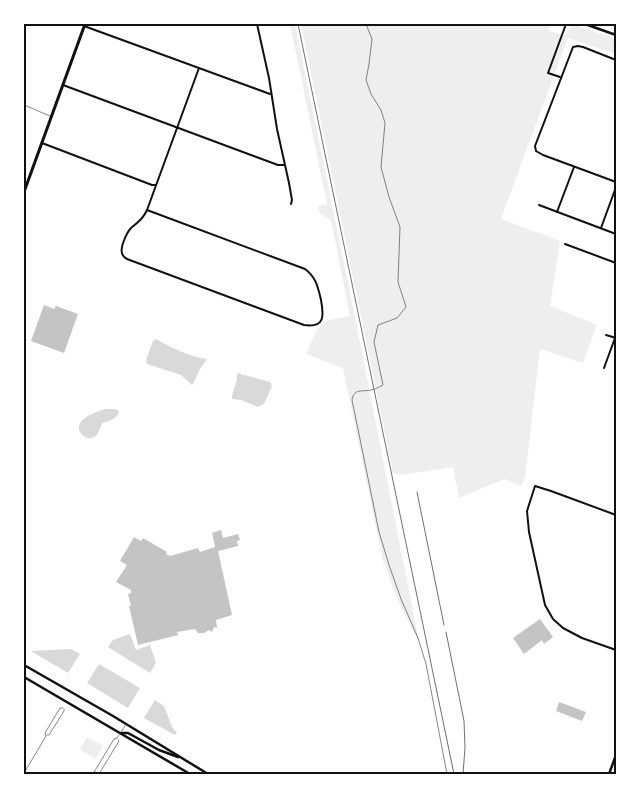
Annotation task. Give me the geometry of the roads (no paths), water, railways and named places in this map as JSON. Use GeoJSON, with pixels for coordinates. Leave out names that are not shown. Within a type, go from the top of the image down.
{"type":"FeatureCollection","features":[{"type":"Feature","properties":{"kind":"main road"},"geometry":{"type":"LineString","coordinates":[[585,24],[616,35]]}},
{"type":"Feature","properties":{"kind":"main road"},"geometry":{"type":"LineString","coordinates":[[24,192],[85,25]]}},
{"type":"Feature","properties":{"kind":"main road"},"geometry":{"type":"LineString","coordinates":[[24,665],[208,774]]}},
{"type":"Feature","properties":{"kind":"main road"},"geometry":{"type":"LineString","coordinates":[[24,677],[190,774]]}},
{"type":"Feature","properties":{"kind":"main road"},"geometry":{"type":"LineString","coordinates":[[121,733],[128,733],[159,750],[184,759]]}},
{"type":"Feature","properties":{"kind":"main road"},"geometry":{"type":"LineString","coordinates":[[609,774],[616,755]]}},
{"type":"Feature","properties":{"kind":"street"},"geometry":{"type":"LineString","coordinates":[[257,24],[269,78],[270,94],[292,200],[291,204]]}},
{"type":"Feature","properties":{"kind":"street"},"geometry":{"type":"LineString","coordinates":[[561,77],[548,72],[566,24]]}},
{"type":"Feature","properties":{"kind":"street"},"geometry":{"type":"LineString","coordinates":[[85,25],[270,94]]}},
{"type":"Feature","properties":{"kind":"street"},"geometry":{"type":"LineString","coordinates":[[616,60],[583,47],[573,47],[535,146],[536,151],[542,154],[616,182]]}},
{"type":"Feature","properties":{"kind":"street"},"geometry":{"type":"LineString","coordinates":[[147,210],[305,269],[315,279],[318,286],[323,311],[322,320],[316,325],[304,325],[127,259],[122,253],[122,247],[129,230],[143,219],[147,210],[199,68]]}},
{"type":"Feature","properties":{"kind":"street"},"geometry":{"type":"LineString","coordinates":[[63,86],[278,165],[284,165]]}},
{"type":"Feature","properties":{"kind":"street"},"geometry":{"type":"LineString","coordinates":[[42,143],[156,185]]}},
{"type":"Feature","properties":{"kind":"street"},"geometry":{"type":"LineString","coordinates":[[557,212],[574,166]]}},
{"type":"Feature","properties":{"kind":"street"},"geometry":{"type":"LineString","coordinates":[[601,228],[616,187]]}},
{"type":"Feature","properties":{"kind":"street"},"geometry":{"type":"LineString","coordinates":[[539,205],[616,234]]}},
{"type":"Feature","properties":{"kind":"street"},"geometry":{"type":"LineString","coordinates":[[565,244],[616,263]]}},
{"type":"Feature","properties":{"kind":"street"},"geometry":{"type":"LineString","coordinates":[[604,368],[616,338],[606,335]]}},
{"type":"Feature","properties":{"kind":"street"},"geometry":{"type":"LineString","coordinates":[[616,515],[535,486],[527,511],[529,532],[545,605],[554,619],[563,628],[582,638],[616,650]]}},
{"type":"Feature","properties":{"kind":"lane"},"geometry":{"type":"LineString","coordinates":[[24,105],[52,116]]}},
{"type":"Feature","properties":{"kind":"lane"},"geometry":{"type":"LineString","coordinates":[[24,773],[46,736],[49,735],[64,711],[63,708],[60,708],[45,732],[46,736]]}},
{"type":"Feature","properties":{"kind":"lane"},"geometry":{"type":"LineString","coordinates":[[93,774],[114,738],[117,738],[126,724]]}},
{"type":"Feature","properties":{"kind":"lane"},"geometry":{"type":"LineString","coordinates":[[99,774],[119,742],[117,738]]}},
{"type":"Feature","properties":{"kind":"railway"},"geometry":{"type":"LineString","coordinates":[[298,24],[454,774]]}},
{"type":"Feature","properties":{"kind":"railway"},"geometry":{"type":"LineString","coordinates":[[417,492],[444,625]]}},
{"type":"Feature","properties":{"kind":"railway"},"geometry":{"type":"LineString","coordinates":[[446,632],[464,721],[465,748],[463,774]]}}]}
